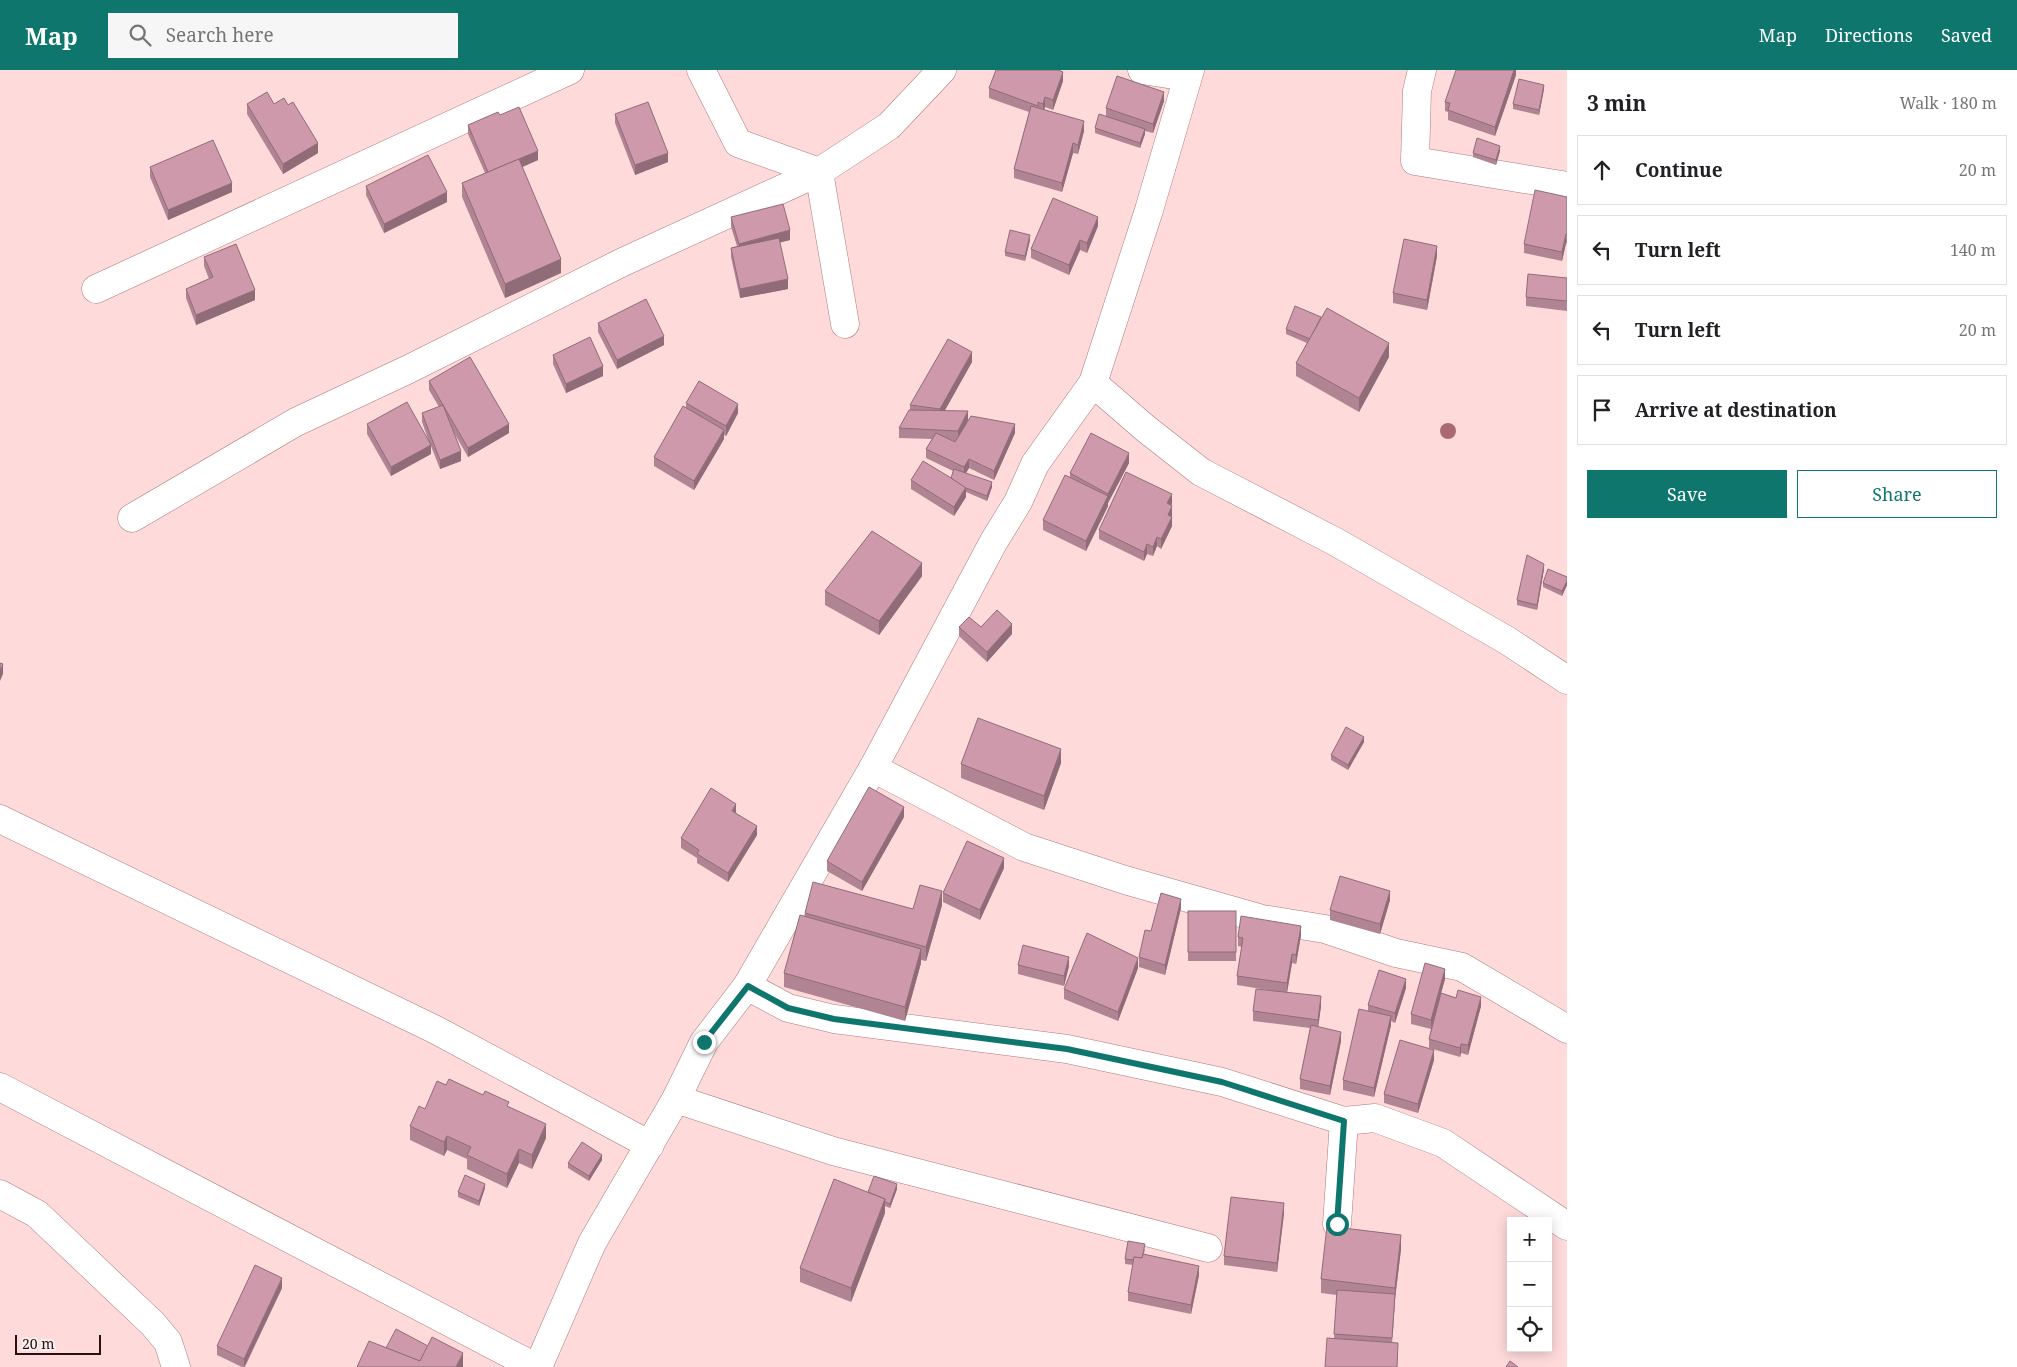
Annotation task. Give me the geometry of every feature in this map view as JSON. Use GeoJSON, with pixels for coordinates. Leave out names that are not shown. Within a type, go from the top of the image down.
{"type":"FeatureCollection","features":[{"type":"Feature","properties":{"kind":"street"},"geometry":{"type":"LineString","coordinates":[[96,289],[570,70]]}},
{"type":"Feature","properties":{"kind":"street"},"geometry":{"type":"LineString","coordinates":[[701,70],[738,143],[819,172]]}},
{"type":"Feature","properties":{"kind":"street"},"geometry":{"type":"LineString","coordinates":[[132,518],[296,422],[409,369],[623,262],[819,172],[889,126],[942,70]]}},
{"type":"Feature","properties":{"kind":"street"},"geometry":{"type":"LineString","coordinates":[[0,1086],[536,1367],[592,1243],[676,1099],[704,1042],[748,986],[873,768],[994,541],[1018,502],[1035,464],[1093,383],[1149,210],[1188,74],[1142,70]]}},
{"type":"Feature","properties":{"kind":"street"},"geometry":{"type":"LineString","coordinates":[[1422,70],[1416,91],[1415,162],[1567,186]]}},
{"type":"Feature","properties":{"kind":"street"},"geometry":{"type":"LineString","coordinates":[[819,172],[845,324]]}},
{"type":"Feature","properties":{"kind":"street"},"geometry":{"type":"LineString","coordinates":[[1093,383],[1145,428],[1201,472],[1336,542],[1500,636],[1567,680]]}},
{"type":"Feature","properties":{"kind":"street"},"geometry":{"type":"LineString","coordinates":[[873,768],[1024,847],[1125,880],[1248,915],[1325,928],[1396,953],[1462,967],[1567,1029]]}},
{"type":"Feature","properties":{"kind":"street"},"geometry":{"type":"LineString","coordinates":[[0,819],[436,1030],[650,1145]]}},
{"type":"Feature","properties":{"kind":"street"},"geometry":{"type":"LineString","coordinates":[[748,986],[788,1008],[834,1019],[1067,1049],[1222,1082],[1344,1121],[1375,1118],[1443,1143],[1567,1226]]}},
{"type":"Feature","properties":{"kind":"street"},"geometry":{"type":"LineString","coordinates":[[676,1099],[834,1151],[1208,1248]]}},
{"type":"Feature","properties":{"kind":"street"},"geometry":{"type":"LineString","coordinates":[[1337,1224],[1344,1121]]}},
{"type":"Feature","properties":{"kind":"street"},"geometry":{"type":"LineString","coordinates":[[1,1197],[37,1214],[153,1324],[168,1342],[176,1367]]}},
{"type":"Feature","properties":{"kind":"building"},"geometry":{"type":"Polygon","coordinates":[[[996,70],[1058,70],[1063,72],[1053,100],[1045,97],[1043,104],[1038,102],[1038,106],[989,88],[996,70]]]}},
{"type":"Feature","properties":{"kind":"building"},"geometry":{"type":"Polygon","coordinates":[[[1456,70],[1514,70],[1495,127],[1448,110],[1450,103],[1445,102],[1456,70]]]}},
{"type":"Feature","properties":{"kind":"building"},"geometry":{"type":"Polygon","coordinates":[[[1117,76],[1164,92],[1153,124],[1106,108],[1117,76]]]}},
{"type":"Feature","properties":{"kind":"building"},"geometry":{"type":"Polygon","coordinates":[[[1519,79],[1544,85],[1539,110],[1513,104],[1519,79]]]}},
{"type":"Feature","properties":{"kind":"building"},"geometry":{"type":"Polygon","coordinates":[[[267,92],[274,104],[284,98],[288,105],[293,102],[318,143],[283,164],[247,104],[267,92]]]}},
{"type":"Feature","properties":{"kind":"building"},"geometry":{"type":"Polygon","coordinates":[[[648,102],[668,153],[635,165],[615,114],[648,102]]]}},
{"type":"Feature","properties":{"kind":"building"},"geometry":{"type":"Polygon","coordinates":[[[1031,106],[1084,121],[1078,145],[1073,143],[1062,183],[1014,169],[1031,106]]]}},
{"type":"Feature","properties":{"kind":"building"},"geometry":{"type":"Polygon","coordinates":[[[519,107],[538,151],[488,172],[468,125],[498,112],[500,115],[519,107]]]}},
{"type":"Feature","properties":{"kind":"building"},"geometry":{"type":"Polygon","coordinates":[[[1099,114],[1145,129],[1140,143],[1095,128],[1099,114]]]}},
{"type":"Feature","properties":{"kind":"building"},"geometry":{"type":"Polygon","coordinates":[[[1477,138],[1500,146],[1496,160],[1473,153],[1477,138]]]}},
{"type":"Feature","properties":{"kind":"building"},"geometry":{"type":"Polygon","coordinates":[[[213,140],[232,183],[168,210],[150,167],[213,140]]]}},
{"type":"Feature","properties":{"kind":"building"},"geometry":{"type":"Polygon","coordinates":[[[428,155],[447,192],[384,224],[366,186],[428,155]]]}},
{"type":"Feature","properties":{"kind":"building"},"geometry":{"type":"Polygon","coordinates":[[[519,159],[561,259],[505,284],[462,183],[519,159]]]}},
{"type":"Feature","properties":{"kind":"building"},"geometry":{"type":"Polygon","coordinates":[[[1535,190],[1567,197],[1567,234],[1562,252],[1524,244],[1535,190]]]}},
{"type":"Feature","properties":{"kind":"building"},"geometry":{"type":"Polygon","coordinates":[[[1053,198],[1098,217],[1087,243],[1080,240],[1069,265],[1031,249],[1053,198]]]}},
{"type":"Feature","properties":{"kind":"building"},"geometry":{"type":"Polygon","coordinates":[[[783,204],[790,230],[739,244],[731,217],[783,204]]]}},
{"type":"Feature","properties":{"kind":"building"},"geometry":{"type":"Polygon","coordinates":[[[1010,230],[1030,235],[1025,256],[1005,252],[1010,230]]]}},
{"type":"Feature","properties":{"kind":"building"},"geometry":{"type":"Polygon","coordinates":[[[779,238],[788,279],[740,289],[731,248],[779,238]]]}},
{"type":"Feature","properties":{"kind":"building"},"geometry":{"type":"Polygon","coordinates":[[[1404,239],[1437,246],[1427,300],[1393,293],[1404,239]]]}},
{"type":"Feature","properties":{"kind":"building"},"geometry":{"type":"Polygon","coordinates":[[[236,244],[255,290],[196,315],[186,289],[213,277],[204,257],[236,244]]]}},
{"type":"Feature","properties":{"kind":"building"},"geometry":{"type":"Polygon","coordinates":[[[1528,274],[1567,278],[1567,301],[1526,297],[1528,274]]]}},
{"type":"Feature","properties":{"kind":"building"},"geometry":{"type":"Polygon","coordinates":[[[646,299],[664,336],[617,360],[598,323],[646,299]]]}},
{"type":"Feature","properties":{"kind":"building"},"geometry":{"type":"Polygon","coordinates":[[[1295,306],[1321,317],[1310,339],[1286,329],[1295,306]]]}},
{"type":"Feature","properties":{"kind":"building"},"geometry":{"type":"Polygon","coordinates":[[[1327,308],[1389,343],[1359,398],[1296,363],[1327,308]]]}},
{"type":"Feature","properties":{"kind":"building"},"geometry":{"type":"Polygon","coordinates":[[[590,337],[603,366],[566,384],[553,355],[590,337]]]}},
{"type":"Feature","properties":{"kind":"building"},"geometry":{"type":"Polygon","coordinates":[[[948,339],[972,352],[940,409],[910,405],[948,339]]]}},
{"type":"Feature","properties":{"kind":"building"},"geometry":{"type":"Polygon","coordinates":[[[470,357],[509,424],[468,448],[429,381],[470,357]]]}},
{"type":"Feature","properties":{"kind":"building"},"geometry":{"type":"Polygon","coordinates":[[[699,381],[738,404],[726,426],[686,403],[699,381]]]}},
{"type":"Feature","properties":{"kind":"building"},"geometry":{"type":"Polygon","coordinates":[[[407,402],[431,445],[391,467],[367,424],[407,402]]]}},
{"type":"Feature","properties":{"kind":"building"},"geometry":{"type":"Polygon","coordinates":[[[443,405],[461,451],[440,460],[422,413],[443,405]]]}},
{"type":"Feature","properties":{"kind":"building"},"geometry":{"type":"Polygon","coordinates":[[[683,406],[724,430],[694,481],[654,457],[683,406]]]}},
{"type":"Feature","properties":{"kind":"building"},"geometry":{"type":"Polygon","coordinates":[[[909,410],[968,411],[958,431],[899,428],[909,410]]]}},
{"type":"Feature","properties":{"kind":"building"},"geometry":{"type":"Polygon","coordinates":[[[971,416],[1015,424],[994,471],[969,459],[964,467],[926,449],[936,433],[955,442],[971,416]]]}},
{"type":"Feature","properties":{"kind":"building"},"geometry":{"type":"Polygon","coordinates":[[[1091,433],[1129,453],[1108,494],[1070,473],[1091,433]]]}},
{"type":"Feature","properties":{"kind":"building"},"geometry":{"type":"Polygon","coordinates":[[[923,461],[966,487],[954,507],[911,480],[923,461]]]}},
{"type":"Feature","properties":{"kind":"building"},"geometry":{"type":"Polygon","coordinates":[[[954,469],[992,482],[987,496],[966,488],[951,478],[954,469]]]}},
{"type":"Feature","properties":{"kind":"building"},"geometry":{"type":"Polygon","coordinates":[[[1126,472],[1172,494],[1167,503],[1172,506],[1168,515],[1172,517],[1161,539],[1157,537],[1153,547],[1147,544],[1144,552],[1099,530],[1126,472]]]}},
{"type":"Feature","properties":{"kind":"building"},"geometry":{"type":"Polygon","coordinates":[[[1065,475],[1108,496],[1086,541],[1043,520],[1065,475]]]}},
{"type":"Feature","properties":{"kind":"building"},"geometry":{"type":"Polygon","coordinates":[[[872,531],[922,563],[879,621],[825,591],[872,531]]]}},
{"type":"Feature","properties":{"kind":"building"},"geometry":{"type":"Polygon","coordinates":[[[1527,555],[1544,564],[1537,605],[1517,600],[1527,555]]]}},
{"type":"Feature","properties":{"kind":"building"},"geometry":{"type":"Polygon","coordinates":[[[1548,569],[1567,577],[1562,591],[1543,583],[1548,569]]]}},
{"type":"Feature","properties":{"kind":"building"},"geometry":{"type":"Polygon","coordinates":[[[997,610],[1012,624],[987,652],[959,627],[969,617],[981,627],[997,610]]]}},
{"type":"Feature","properties":{"kind":"building"},"geometry":{"type":"Polygon","coordinates":[[[978,718],[1061,749],[1044,796],[961,764],[978,718]]]}},
{"type":"Feature","properties":{"kind":"building"},"geometry":{"type":"Polygon","coordinates":[[[1346,727],[1364,737],[1348,765],[1331,755],[1346,727]]]}},
{"type":"Feature","properties":{"kind":"building"},"geometry":{"type":"Polygon","coordinates":[[[869,787],[904,807],[862,882],[827,861],[869,787]]]}},
{"type":"Feature","properties":{"kind":"building"},"geometry":{"type":"Polygon","coordinates":[[[711,788],[736,804],[732,811],[757,826],[728,873],[697,854],[699,850],[681,838],[711,788]]]}},
{"type":"Feature","properties":{"kind":"building"},"geometry":{"type":"Polygon","coordinates":[[[967,841],[1004,858],[980,910],[943,893],[967,841]]]}},
{"type":"Feature","properties":{"kind":"building"},"geometry":{"type":"Polygon","coordinates":[[[1340,876],[1390,891],[1380,924],[1330,910],[1340,876]]]}},
{"type":"Feature","properties":{"kind":"building"},"geometry":{"type":"Polygon","coordinates":[[[813,882],[913,909],[920,885],[942,891],[926,947],[805,913],[813,882]]]}},
{"type":"Feature","properties":{"kind":"building"},"geometry":{"type":"Polygon","coordinates":[[[1161,893],[1181,899],[1165,965],[1139,957],[1145,930],[1151,931],[1161,893]]]}},
{"type":"Feature","properties":{"kind":"building"},"geometry":{"type":"Polygon","coordinates":[[[1188,911],[1236,911],[1236,952],[1188,952],[1188,911]]]}},
{"type":"Feature","properties":{"kind":"building"},"geometry":{"type":"Polygon","coordinates":[[[800,915],[921,949],[905,1007],[784,973],[800,915]]]}},
{"type":"Feature","properties":{"kind":"building"},"geometry":{"type":"Polygon","coordinates":[[[1241,916],[1301,926],[1296,955],[1292,954],[1287,983],[1237,976],[1243,938],[1238,937],[1241,916]]]}},
{"type":"Feature","properties":{"kind":"building"},"geometry":{"type":"Polygon","coordinates":[[[1087,933],[1138,958],[1118,1012],[1064,989],[1087,933]]]}},
{"type":"Feature","properties":{"kind":"building"},"geometry":{"type":"Polygon","coordinates":[[[1023,945],[1069,957],[1064,976],[1018,965],[1023,945]]]}},
{"type":"Feature","properties":{"kind":"building"},"geometry":{"type":"Polygon","coordinates":[[[1425,963],[1445,969],[1431,1020],[1411,1014],[1425,963]]]}},
{"type":"Feature","properties":{"kind":"building"},"geometry":{"type":"Polygon","coordinates":[[[1379,970],[1406,979],[1395,1013],[1368,1005],[1379,970]]]}},
{"type":"Feature","properties":{"kind":"building"},"geometry":{"type":"Polygon","coordinates":[[[1256,989],[1321,996],[1318,1020],[1253,1011],[1256,989]]]}},
{"type":"Feature","properties":{"kind":"building"},"geometry":{"type":"Polygon","coordinates":[[[1458,990],[1481,997],[1468,1045],[1461,1044],[1460,1048],[1429,1039],[1441,993],[1456,998],[1458,990]]]}},
{"type":"Feature","properties":{"kind":"building"},"geometry":{"type":"Polygon","coordinates":[[[1359,1009],[1391,1016],[1374,1088],[1343,1080],[1359,1009]]]}},
{"type":"Feature","properties":{"kind":"building"},"geometry":{"type":"Polygon","coordinates":[[[1311,1025],[1341,1032],[1330,1086],[1300,1079],[1311,1025]]]}},
{"type":"Feature","properties":{"kind":"building"},"geometry":{"type":"Polygon","coordinates":[[[1400,1040],[1434,1050],[1418,1104],[1384,1094],[1400,1040]]]}},
{"type":"Feature","properties":{"kind":"building"},"geometry":{"type":"Polygon","coordinates":[[[449,1079],[483,1095],[485,1091],[509,1102],[507,1106],[546,1124],[532,1155],[519,1149],[507,1174],[467,1155],[471,1147],[447,1136],[444,1142],[410,1126],[419,1106],[425,1109],[437,1081],[446,1085],[449,1079]]]}},
{"type":"Feature","properties":{"kind":"building"},"geometry":{"type":"Polygon","coordinates":[[[582,1142],[602,1155],[589,1176],[568,1163],[582,1142]]]}},
{"type":"Feature","properties":{"kind":"building"},"geometry":{"type":"Polygon","coordinates":[[[465,1175],[485,1184],[479,1201],[458,1192],[465,1175]]]}},
{"type":"Feature","properties":{"kind":"building"},"geometry":{"type":"Polygon","coordinates":[[[874,1176],[897,1184],[890,1204],[885,1202],[885,1199],[868,1192],[874,1176]]]}},
{"type":"Feature","properties":{"kind":"building"},"geometry":{"type":"Polygon","coordinates":[[[834,1179],[885,1199],[851,1288],[800,1268],[834,1179]]]}},
{"type":"Feature","properties":{"kind":"building"},"geometry":{"type":"Polygon","coordinates":[[[1231,1197],[1284,1203],[1277,1263],[1224,1256],[1231,1197]]]}},
{"type":"Feature","properties":{"kind":"building"},"geometry":{"type":"Polygon","coordinates":[[[1327,1226],[1401,1235],[1395,1288],[1321,1279],[1327,1226]]]}},
{"type":"Feature","properties":{"kind":"building"},"geometry":{"type":"Polygon","coordinates":[[[1128,1241],[1145,1244],[1142,1258],[1134,1257],[1134,1260],[1125,1259],[1128,1241]]]}},
{"type":"Feature","properties":{"kind":"building"},"geometry":{"type":"Polygon","coordinates":[[[1143,1254],[1199,1266],[1191,1305],[1128,1292],[1134,1257],[1142,1258],[1143,1254]]]}},
{"type":"Feature","properties":{"kind":"building"},"geometry":{"type":"Polygon","coordinates":[[[255,1265],[282,1278],[244,1359],[217,1346],[255,1265]]]}},
{"type":"Feature","properties":{"kind":"building"},"geometry":{"type":"Polygon","coordinates":[[[1337,1290],[1395,1294],[1392,1338],[1334,1334],[1337,1290]]]}},
{"type":"Feature","properties":{"kind":"building"},"geometry":{"type":"Polygon","coordinates":[[[396,1329],[428,1346],[420,1361],[386,1348],[396,1329]]]}},
{"type":"Feature","properties":{"kind":"building"},"geometry":{"type":"Polygon","coordinates":[[[432,1337],[463,1353],[456,1367],[357,1367],[369,1341],[420,1361],[432,1337]]]}},
{"type":"Feature","properties":{"kind":"building"},"geometry":{"type":"Polygon","coordinates":[[[1327,1338],[1398,1343],[1397,1367],[1325,1367],[1327,1338]]]}},
{"type":"Feature","properties":{"kind":"building"},"geometry":{"type":"Polygon","coordinates":[[[1510,1361],[1518,1367],[1506,1367],[1510,1361]]]}},
{"type":"Feature","properties":{"kind":"route"},"geometry":{"type":"LineString","coordinates":[[704,1042],[748,986],[788,1008],[834,1019],[1067,1049],[1222,1082],[1344,1121],[1337,1224]]}}]}
